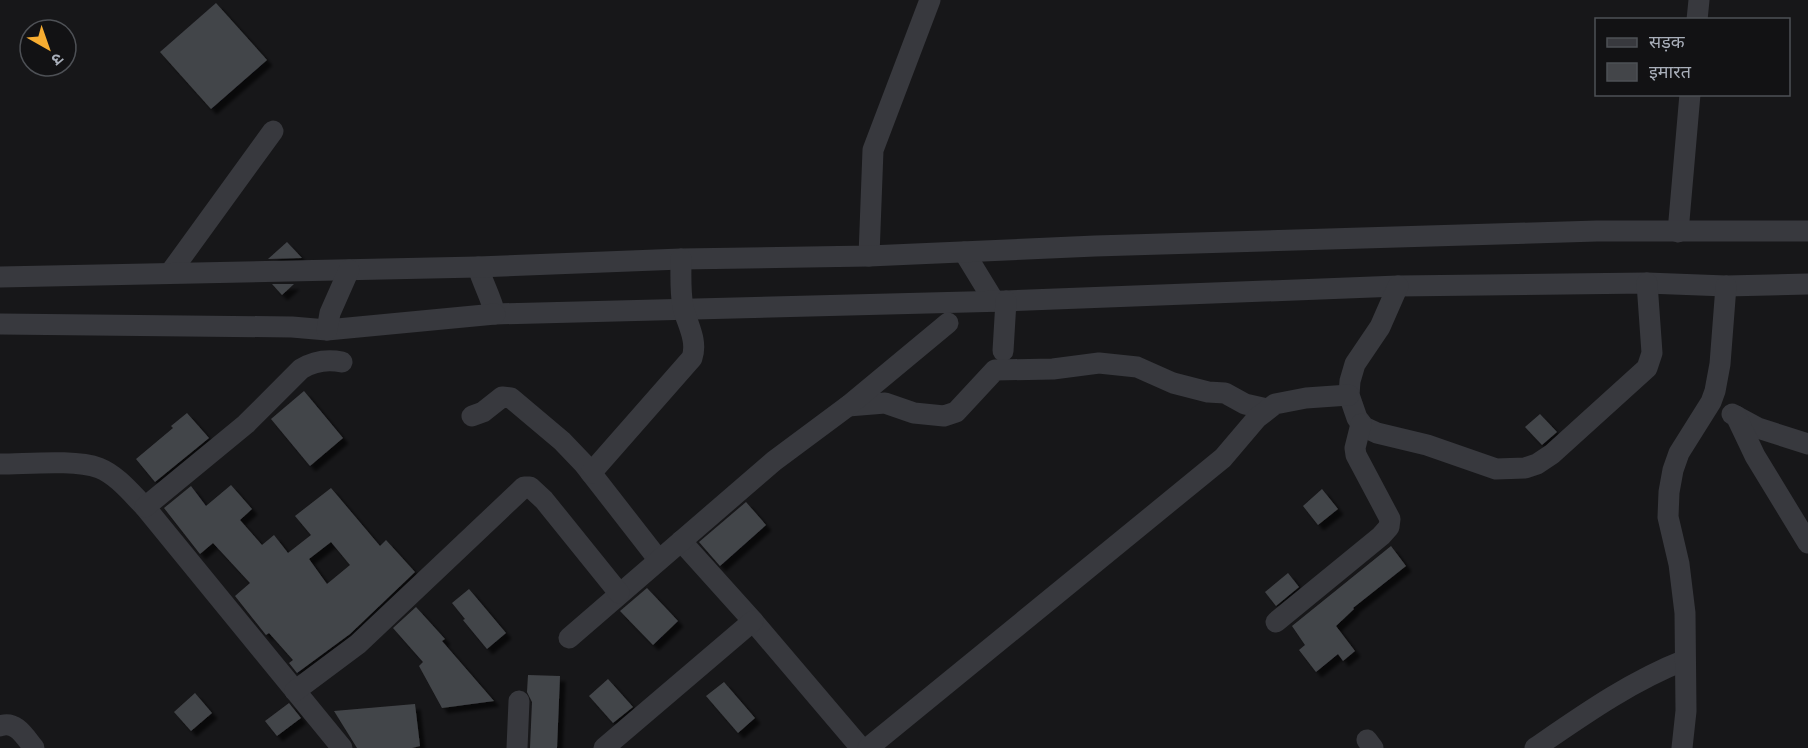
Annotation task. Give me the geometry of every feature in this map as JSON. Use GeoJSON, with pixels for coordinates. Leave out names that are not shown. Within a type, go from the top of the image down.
{"type":"FeatureCollection","features":[{"type":"Feature","properties":{"kind":"street"},"geometry":{"type":"LineString","coordinates":[[869,256],[873,150],[930,0]]}},
{"type":"Feature","properties":{"kind":"street"},"geometry":{"type":"LineString","coordinates":[[1697,18],[1699,0]]}},
{"type":"Feature","properties":{"kind":"street"},"geometry":{"type":"LineString","coordinates":[[1678,232],[1690,96]]}},
{"type":"Feature","properties":{"kind":"street"},"geometry":{"type":"LineString","coordinates":[[170,273],[273,131]]}},
{"type":"Feature","properties":{"kind":"street"},"geometry":{"type":"LineString","coordinates":[[0,277],[869,256],[1107,246],[1597,231],[1808,231]]}},
{"type":"Feature","properties":{"kind":"street"},"geometry":{"type":"LineString","coordinates":[[848,406],[885,403],[914,413],[944,416],[956,411],[999,361],[1000,301],[964,252]]}},
{"type":"Feature","properties":{"kind":"street"},"geometry":{"type":"LineString","coordinates":[[591,474],[692,358],[693,337],[683,308],[681,259]]}},
{"type":"Feature","properties":{"kind":"street"},"geometry":{"type":"LineString","coordinates":[[478,267],[484,286],[492,298],[495,314]]}},
{"type":"Feature","properties":{"kind":"street"},"geometry":{"type":"LineString","coordinates":[[327,330],[330,313],[349,270]]}},
{"type":"Feature","properties":{"kind":"street"},"geometry":{"type":"LineString","coordinates":[[1398,286],[1380,327],[1355,364],[1351,374],[1349,395],[1361,424],[1377,433],[1426,445],[1496,469],[1517,470],[1537,464],[1552,453],[1647,368],[1652,353],[1647,283]]}},
{"type":"Feature","properties":{"kind":"street"},"geometry":{"type":"LineString","coordinates":[[0,324],[292,327],[327,330],[495,314],[683,308],[1000,301],[1398,286],[1808,284]]}},
{"type":"Feature","properties":{"kind":"street"},"geometry":{"type":"LineString","coordinates":[[1682,748],[1686,711],[1685,613],[1679,564],[1668,517],[1669,492],[1672,470],[1679,453],[1711,402],[1720,364],[1726,286]]}},
{"type":"Feature","properties":{"kind":"street"},"geometry":{"type":"LineString","coordinates":[[569,638],[774,461],[848,406],[948,323]]}},
{"type":"Feature","properties":{"kind":"street"},"geometry":{"type":"LineString","coordinates":[[999,361],[1016,369],[1053,369],[1099,363],[1137,367],[1173,383],[1208,392],[1225,393],[1245,404],[1268,409]]}},
{"type":"Feature","properties":{"kind":"street"},"geometry":{"type":"LineString","coordinates":[[146,507],[246,424],[301,369],[312,363],[342,362]]}},
{"type":"Feature","properties":{"kind":"street"},"geometry":{"type":"LineString","coordinates":[[868,748],[1223,458],[1268,409],[1285,401],[1349,395]]}},
{"type":"Feature","properties":{"kind":"street"},"geometry":{"type":"LineString","coordinates":[[472,416],[483,412],[502,397],[508,397],[562,441],[658,559]]}},
{"type":"Feature","properties":{"kind":"street"},"geometry":{"type":"LineString","coordinates":[[1711,402],[1758,428],[1808,444]]}},
{"type":"Feature","properties":{"kind":"street"},"geometry":{"type":"LineString","coordinates":[[1736,417],[1755,456],[1808,543]]}},
{"type":"Feature","properties":{"kind":"street"},"geometry":{"type":"LineString","coordinates":[[1276,622],[1381,536],[1389,526],[1390,519],[1356,455],[1355,448],[1361,424]]}},
{"type":"Feature","properties":{"kind":"street"},"geometry":{"type":"LineString","coordinates":[[0,464],[84,465],[100,469],[116,479],[146,507],[342,748]]}},
{"type":"Feature","properties":{"kind":"street"},"geometry":{"type":"LineString","coordinates":[[295,691],[358,644],[524,487],[530,487],[544,500],[619,593]]}},
{"type":"Feature","properties":{"kind":"street"},"geometry":{"type":"LineString","coordinates":[[681,541],[753,621],[861,748]]}},
{"type":"Feature","properties":{"kind":"street"},"geometry":{"type":"LineString","coordinates":[[604,748],[753,621]]}},
{"type":"Feature","properties":{"kind":"street"},"geometry":{"type":"LineString","coordinates":[[1535,748],[1608,699],[1651,675],[1685,660]]}},
{"type":"Feature","properties":{"kind":"street"},"geometry":{"type":"LineString","coordinates":[[517,748],[519,701]]}},
{"type":"Feature","properties":{"kind":"street"},"geometry":{"type":"LineString","coordinates":[[0,726],[13,725],[34,748]]}},
{"type":"Feature","properties":{"kind":"building"},"geometry":{"type":"Polygon","coordinates":[[[216,3],[267,60],[211,109],[160,52],[216,3]]]}},
{"type":"Feature","properties":{"kind":"building"},"geometry":{"type":"Polygon","coordinates":[[[287,242],[302,258],[268,259],[287,242]]]}},
{"type":"Feature","properties":{"kind":"building"},"geometry":{"type":"Polygon","coordinates":[[[272,284],[294,284],[282,295],[272,284]]]}},
{"type":"Feature","properties":{"kind":"building"},"geometry":{"type":"Polygon","coordinates":[[[304,391],[343,438],[310,466],[271,419],[304,391]]]}},
{"type":"Feature","properties":{"kind":"building"},"geometry":{"type":"Polygon","coordinates":[[[187,413],[209,438],[155,482],[136,459],[187,413]]]}},
{"type":"Feature","properties":{"kind":"building"},"geometry":{"type":"Polygon","coordinates":[[[1540,414],[1557,432],[1542,445],[1525,427],[1540,414]]]}},
{"type":"Feature","properties":{"kind":"building"},"geometry":{"type":"Polygon","coordinates":[[[231,485],[252,509],[240,520],[262,545],[274,535],[288,553],[311,535],[295,516],[331,488],[380,546],[386,540],[415,572],[350,634],[297,673],[289,663],[293,660],[269,633],[266,635],[235,596],[250,583],[213,543],[200,554],[164,508],[191,486],[206,506],[231,485]],[[331,542],[309,559],[327,584],[350,565],[331,542]]]}},
{"type":"Feature","properties":{"kind":"building"},"geometry":{"type":"Polygon","coordinates":[[[1322,489],[1338,509],[1318,525],[1303,506],[1322,489]]]}},
{"type":"Feature","properties":{"kind":"building"},"geometry":{"type":"Polygon","coordinates":[[[746,502],[766,525],[720,566],[699,542],[746,502]]]}},
{"type":"Feature","properties":{"kind":"building"},"geometry":{"type":"Polygon","coordinates":[[[1391,546],[1406,566],[1353,608],[1336,626],[1355,651],[1343,661],[1338,654],[1316,672],[1299,650],[1305,645],[1292,626],[1391,546]]]}},
{"type":"Feature","properties":{"kind":"building"},"geometry":{"type":"Polygon","coordinates":[[[1288,573],[1299,587],[1276,606],[1265,592],[1288,573]]]}},
{"type":"Feature","properties":{"kind":"building"},"geometry":{"type":"Polygon","coordinates":[[[647,588],[678,621],[653,645],[620,611],[647,588]]]}},
{"type":"Feature","properties":{"kind":"building"},"geometry":{"type":"Polygon","coordinates":[[[469,589],[506,633],[487,649],[452,603],[469,589]]]}},
{"type":"Feature","properties":{"kind":"building"},"geometry":{"type":"Polygon","coordinates":[[[416,607],[445,639],[442,641],[494,701],[442,708],[419,666],[423,662],[393,628],[416,607]]]}},
{"type":"Feature","properties":{"kind":"building"},"geometry":{"type":"Polygon","coordinates":[[[528,675],[560,676],[557,748],[530,748],[532,702],[527,692],[528,675]]]}},
{"type":"Feature","properties":{"kind":"building"},"geometry":{"type":"Polygon","coordinates":[[[608,679],[633,707],[613,723],[589,696],[608,679]]]}},
{"type":"Feature","properties":{"kind":"building"},"geometry":{"type":"Polygon","coordinates":[[[724,682],[755,718],[738,733],[706,696],[724,682]]]}},
{"type":"Feature","properties":{"kind":"building"},"geometry":{"type":"Polygon","coordinates":[[[195,693],[212,713],[191,731],[174,712],[195,693]]]}},
{"type":"Feature","properties":{"kind":"building"},"geometry":{"type":"Polygon","coordinates":[[[289,703],[301,718],[277,736],[265,721],[289,703]]]}},
{"type":"Feature","properties":{"kind":"building"},"geometry":{"type":"Polygon","coordinates":[[[415,704],[420,746],[412,748],[357,748],[334,711],[415,704]]]}}]}
